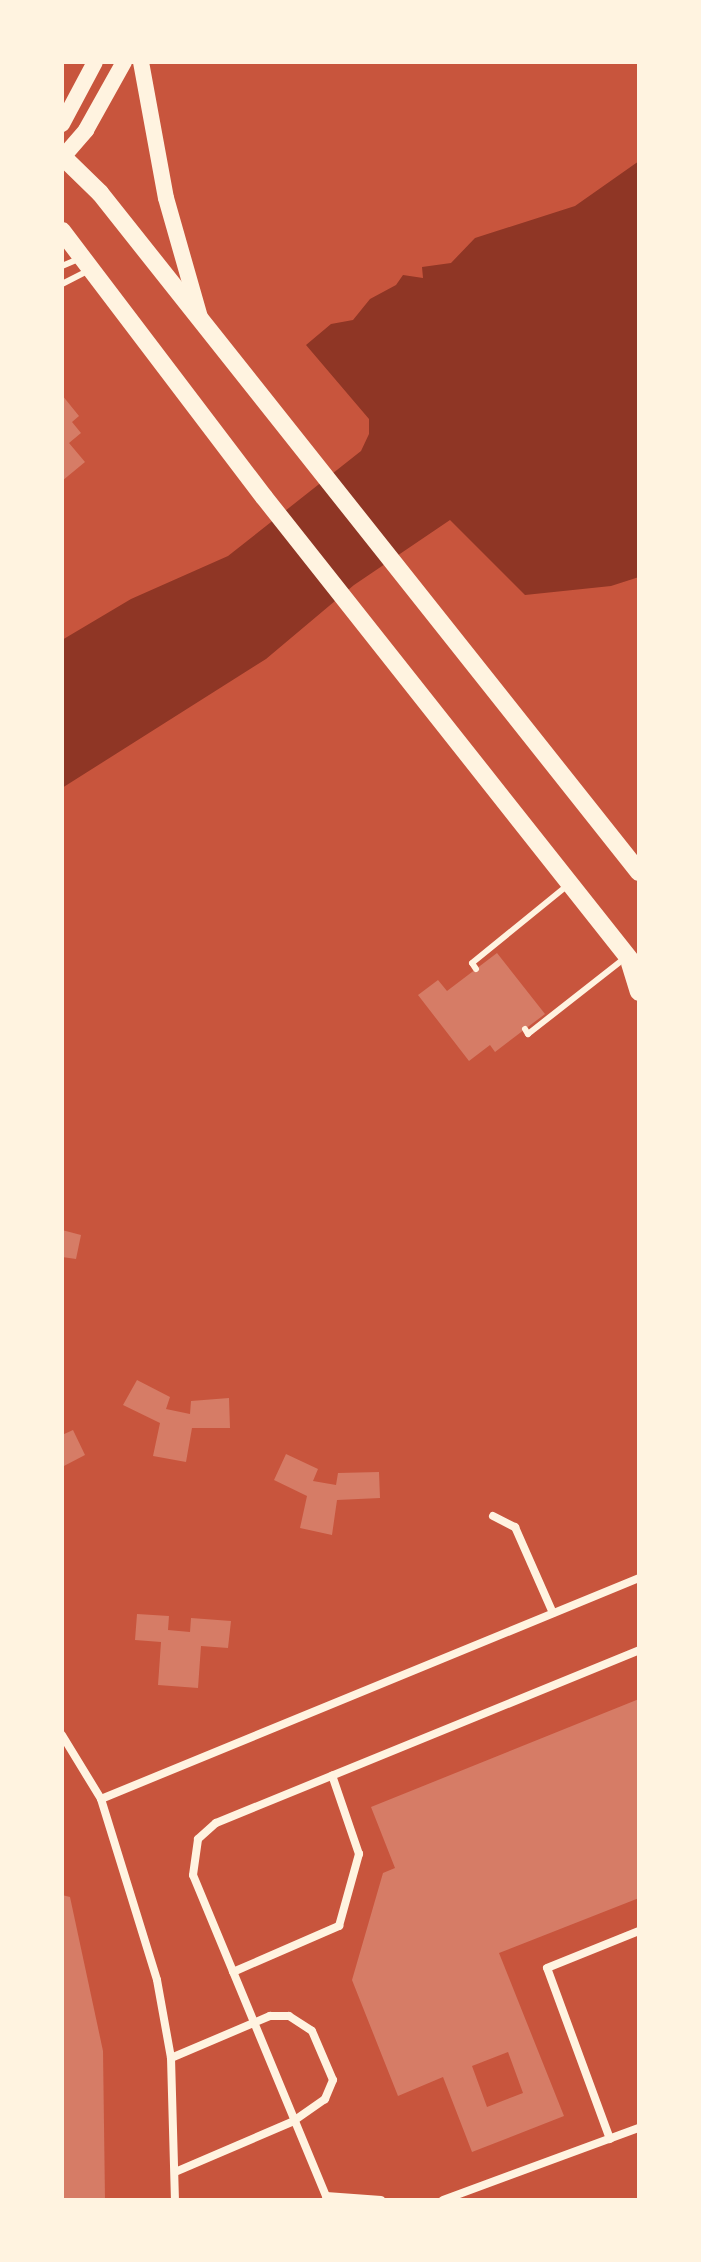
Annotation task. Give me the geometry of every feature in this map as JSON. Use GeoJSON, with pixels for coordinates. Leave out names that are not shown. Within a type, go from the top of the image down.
{"type":"FeatureCollection","features":[{"type":"Feature","properties":{"kind":"highway"},"geometry":{"type":"LineString","coordinates":[[63,158],[100,193],[413,581],[639,872]]}},
{"type":"Feature","properties":{"kind":"highway"},"geometry":{"type":"LineString","coordinates":[[62,231],[264,497],[633,964],[639,992]]}},
{"type":"Feature","properties":{"kind":"main road"},"geometry":{"type":"LineString","coordinates":[[62,124],[95,62]]}},
{"type":"Feature","properties":{"kind":"main road"},"geometry":{"type":"LineString","coordinates":[[63,158],[124,62]]}},
{"type":"Feature","properties":{"kind":"main road"},"geometry":{"type":"LineString","coordinates":[[141,62],[166,198],[201,319]]}},
{"type":"Feature","properties":{"kind":"street"},"geometry":{"type":"LineString","coordinates":[[493,1516],[515,1527],[553,1613]]}},
{"type":"Feature","properties":{"kind":"street"},"geometry":{"type":"LineString","coordinates":[[101,1799],[639,1578]]}},
{"type":"Feature","properties":{"kind":"street"},"geometry":{"type":"LineString","coordinates":[[381,2200],[326,2196],[193,1875],[198,1839],[216,1823],[639,1650]]}},
{"type":"Feature","properties":{"kind":"street"},"geometry":{"type":"LineString","coordinates":[[62,1735],[101,1799],[151,1958],[171,2058],[175,2200]]}},
{"type":"Feature","properties":{"kind":"street"},"geometry":{"type":"LineString","coordinates":[[233,1972],[339,1926],[359,1854],[332,1775]]}},
{"type":"Feature","properties":{"kind":"street"},"geometry":{"type":"LineString","coordinates":[[610,2139],[547,1968],[639,1931]]}},
{"type":"Feature","properties":{"kind":"street"},"geometry":{"type":"LineString","coordinates":[[171,2058],[279,2015],[302,2020],[331,2070],[329,2095],[294,2121],[175,2172]]}},
{"type":"Feature","properties":{"kind":"street"},"geometry":{"type":"LineString","coordinates":[[443,2200],[639,2128]]}},
{"type":"Feature","properties":{"kind":"lane"},"geometry":{"type":"LineString","coordinates":[[62,266],[88,263]]}},
{"type":"Feature","properties":{"kind":"lane"},"geometry":{"type":"LineString","coordinates":[[62,284],[88,263]]}},
{"type":"Feature","properties":{"kind":"lane"},"geometry":{"type":"LineString","coordinates":[[476,969],[472,963],[571,883]]}},
{"type":"Feature","properties":{"kind":"lane"},"geometry":{"type":"LineString","coordinates":[[525,1029],[528,1034],[633,964]]}},
{"type":"Feature","properties":{"kind":"shaded area"},"geometry":{"type":"Polygon","coordinates":[[[639,161],[639,577],[611,586],[525,595],[450,520],[354,585],[266,659],[62,788],[62,640],[131,599],[228,556],[361,451],[369,434],[369,419],[306,345],[331,324],[353,320],[370,299],[396,285],[403,275],[423,278],[422,267],[451,263],[475,238],[575,206],[639,161]]]}},
{"type":"Feature","properties":{"kind":"building"},"geometry":{"type":"Polygon","coordinates":[[[62,395],[79,416],[72,422],[81,433],[69,443],[85,462],[62,481],[62,395]]]}},
{"type":"Feature","properties":{"kind":"building"},"geometry":{"type":"Polygon","coordinates":[[[497,953],[545,1014],[495,1052],[490,1045],[469,1061],[418,995],[438,980],[447,991],[497,953]]]}},
{"type":"Feature","properties":{"kind":"building"},"geometry":{"type":"Polygon","coordinates":[[[62,1230],[81,1235],[76,1259],[62,1257],[62,1230]]]}},
{"type":"Feature","properties":{"kind":"building"},"geometry":{"type":"Polygon","coordinates":[[[137,1380],[170,1397],[166,1409],[190,1414],[191,1401],[229,1398],[230,1428],[192,1428],[186,1462],[153,1456],[160,1423],[123,1405],[137,1380]]]}},
{"type":"Feature","properties":{"kind":"building"},"geometry":{"type":"Polygon","coordinates":[[[73,1430],[85,1455],[62,1467],[62,1435],[73,1430]]]}},
{"type":"Feature","properties":{"kind":"building"},"geometry":{"type":"Polygon","coordinates":[[[286,1454],[318,1469],[313,1481],[336,1485],[338,1473],[379,1472],[380,1498],[337,1500],[332,1535],[300,1528],[307,1496],[274,1480],[286,1454]]]}},
{"type":"Feature","properties":{"kind":"building"},"geometry":{"type":"Polygon","coordinates":[[[137,1614],[169,1616],[168,1630],[190,1632],[191,1618],[231,1621],[228,1648],[201,1646],[198,1688],[158,1685],[161,1642],[135,1640],[137,1614]]]}},
{"type":"Feature","properties":{"kind":"building"},"geometry":{"type":"Polygon","coordinates":[[[639,1699],[639,1898],[499,1953],[564,2116],[472,2152],[443,2077],[398,2096],[352,1980],[383,1873],[395,1868],[371,1807],[639,1699]],[[508,2052],[472,2066],[487,2107],[523,2093],[508,2052]]]}},
{"type":"Feature","properties":{"kind":"building"},"geometry":{"type":"Polygon","coordinates":[[[62,1895],[70,1897],[103,2051],[105,2200],[62,2200],[62,1895]]]}}]}
